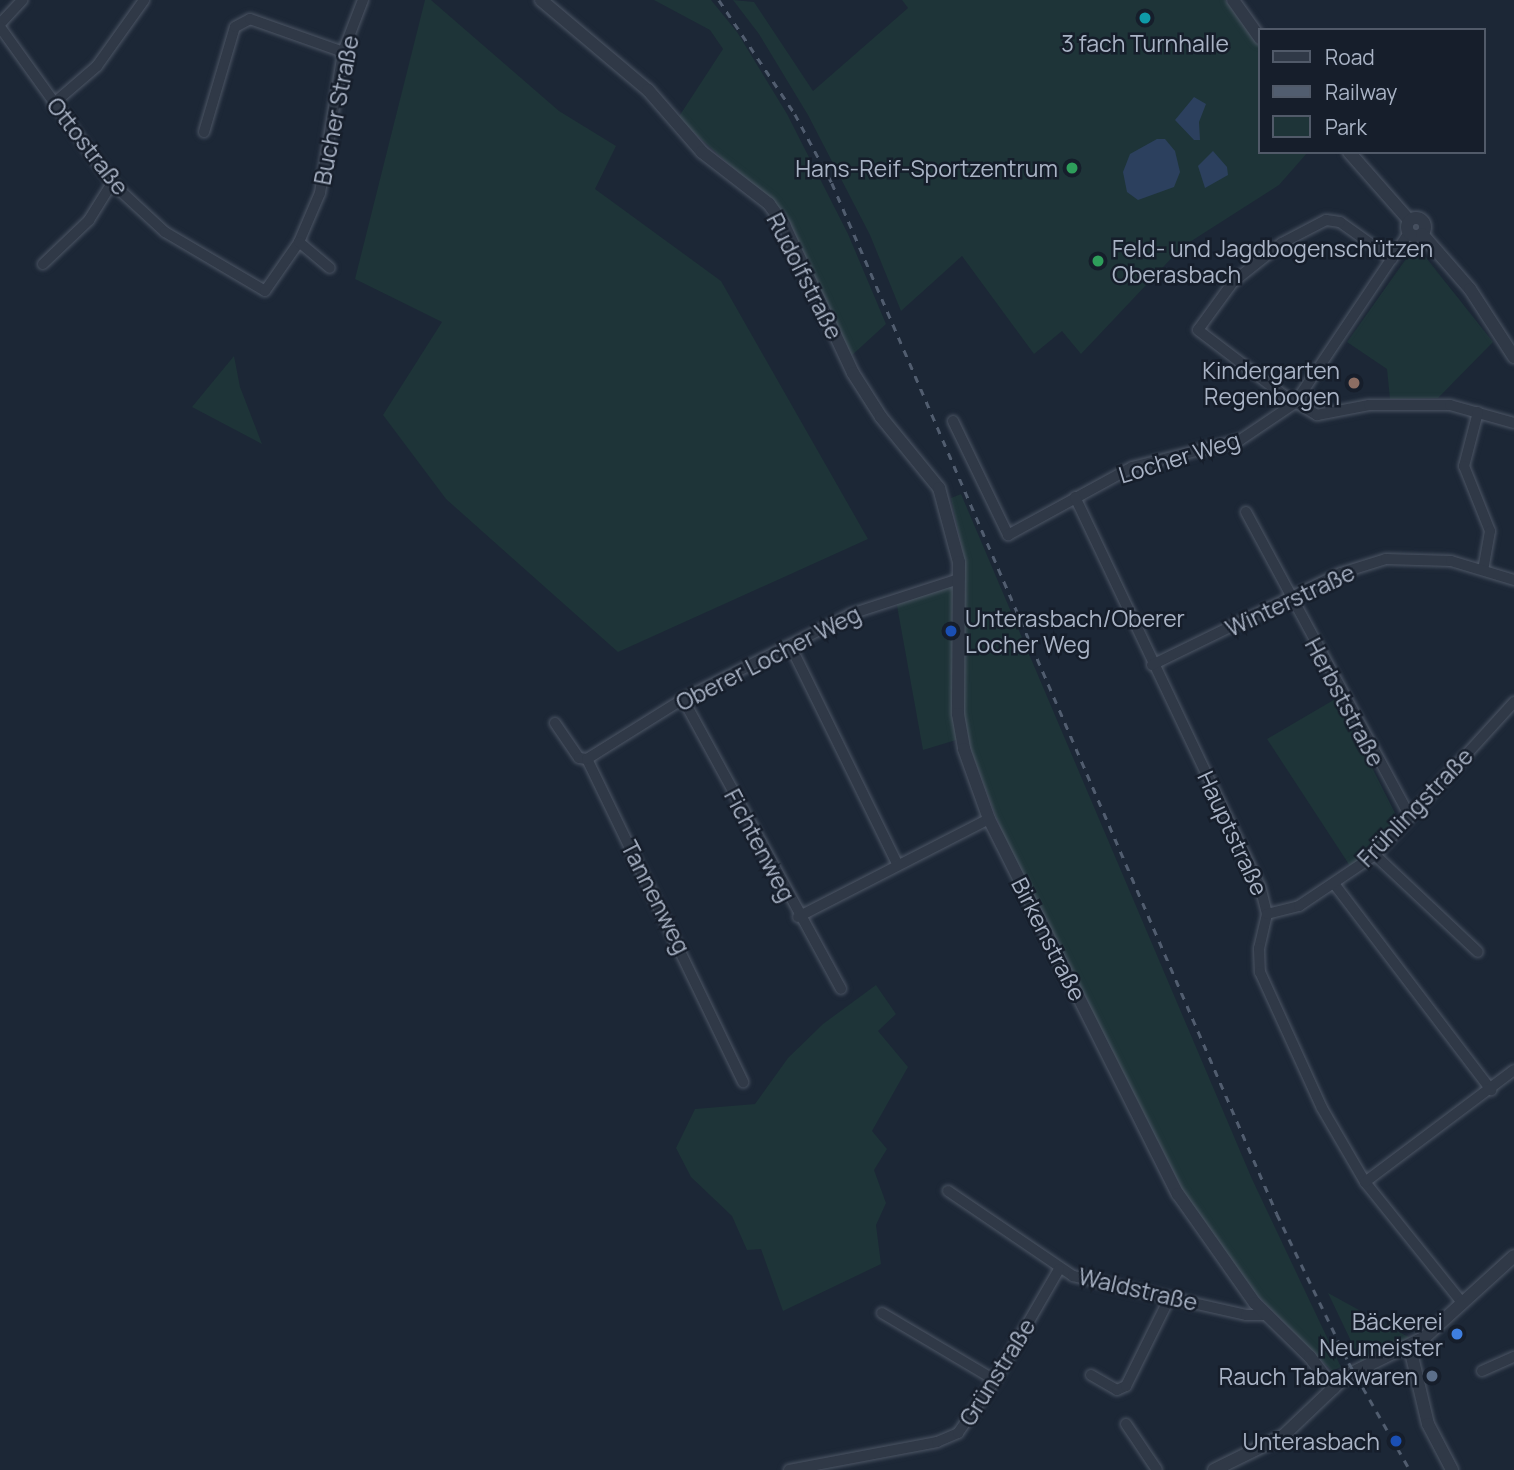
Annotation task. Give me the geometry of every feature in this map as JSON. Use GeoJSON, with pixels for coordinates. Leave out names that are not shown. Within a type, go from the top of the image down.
{"type":"FeatureCollection","features":[{"type":"Feature","properties":{"kind":"street"},"geometry":{"type":"LineString","coordinates":[[0,25],[22,0]]}},
{"type":"Feature","properties":{"kind":"street"},"geometry":{"type":"LineString","coordinates":[[53,104],[97,66],[144,0]]}},
{"type":"Feature","properties":{"kind":"street","name":"Bucher Straße"},"geometry":{"type":"LineString","coordinates":[[265,291],[299,242],[320,193],[343,52],[363,0]]}},
{"type":"Feature","properties":{"kind":"street","name":"Rudolfstraße"},"geometry":{"type":"LineString","coordinates":[[541,0],[648,90],[702,152],[769,204],[784,225],[853,373],[881,417],[939,488],[950,513],[959,579]]}},
{"type":"Feature","properties":{"kind":"street"},"geometry":{"type":"LineString","coordinates":[[1233,0],[1258,35]]}},
{"type":"Feature","properties":{"kind":"street"},"geometry":{"type":"LineString","coordinates":[[204,132],[235,27],[250,19],[343,52]]}},
{"type":"Feature","properties":{"kind":"street","name":"Ottostraße"},"geometry":{"type":"LineString","coordinates":[[0,25],[53,104],[112,183],[165,232],[265,291]]}},
{"type":"Feature","properties":{"kind":"street"},"geometry":{"type":"LineString","coordinates":[[1351,154],[1409,227]]}},
{"type":"Feature","properties":{"kind":"street"},"geometry":{"type":"LineString","coordinates":[[43,264],[89,220],[112,183]]}},
{"type":"Feature","properties":{"kind":"street"},"geometry":{"type":"LineString","coordinates":[[1392,259],[1340,222],[1325,220],[1258,261],[1233,282],[1198,324],[1202,335],[1295,402],[1324,415],[1369,405],[1416,403],[1478,412],[1514,423]]}},
{"type":"Feature","properties":{"kind":"street"},"geometry":{"type":"LineString","coordinates":[[1295,402],[1392,259],[1409,227],[1423,221],[1422,234],[1470,289],[1514,357]]}},
{"type":"Feature","properties":{"kind":"street"},"geometry":{"type":"LineString","coordinates":[[299,242],[330,268]]}},
{"type":"Feature","properties":{"kind":"street","name":"Locher Weg"},"geometry":{"type":"LineString","coordinates":[[953,421],[1008,535],[1075,497],[1146,462],[1240,440],[1295,402]]}},
{"type":"Feature","properties":{"kind":"street"},"geometry":{"type":"LineString","coordinates":[[1478,412],[1464,466],[1490,531],[1483,569]]}},
{"type":"Feature","properties":{"kind":"street","name":"Hauptstraße"},"geometry":{"type":"LineString","coordinates":[[1075,497],[1152,666],[1259,886],[1267,914],[1258,960],[1264,982],[1322,1108],[1365,1182],[1463,1304]]}},
{"type":"Feature","properties":{"kind":"street","name":"Herbststraße"},"geometry":{"type":"LineString","coordinates":[[1246,512],[1289,599],[1409,815]]}},
{"type":"Feature","properties":{"kind":"street","name":"Winterstraße"},"geometry":{"type":"LineString","coordinates":[[1152,666],[1342,573],[1387,559],[1430,558],[1483,569],[1514,580]]}},
{"type":"Feature","properties":{"kind":"street","name":"Oberer Locher Weg"},"geometry":{"type":"LineString","coordinates":[[587,760],[683,699],[790,645],[876,604],[959,579]]}},
{"type":"Feature","properties":{"kind":"street","name":"Birkenstraße"},"geometry":{"type":"LineString","coordinates":[[959,579],[958,714],[964,749],[989,819],[1152,1149],[1231,1270],[1268,1315]]}},
{"type":"Feature","properties":{"kind":"street"},"geometry":{"type":"LineString","coordinates":[[790,645],[897,863]]}},
{"type":"Feature","properties":{"kind":"street","name":"Fichtenweg"},"geometry":{"type":"LineString","coordinates":[[683,699],[798,917],[841,989]]}},
{"type":"Feature","properties":{"kind":"street","name":"Frühlingstraße"},"geometry":{"type":"LineString","coordinates":[[1267,914],[1293,909],[1335,885],[1375,855],[1514,702]]}},
{"type":"Feature","properties":{"kind":"street","name":"Tannenweg"},"geometry":{"type":"LineString","coordinates":[[555,723],[579,758],[587,760],[743,1082]]}},
{"type":"Feature","properties":{"kind":"street"},"geometry":{"type":"LineString","coordinates":[[798,917],[897,863],[989,819]]}},
{"type":"Feature","properties":{"kind":"street"},"geometry":{"type":"LineString","coordinates":[[1375,855],[1478,952]]}},
{"type":"Feature","properties":{"kind":"street"},"geometry":{"type":"LineString","coordinates":[[1335,885],[1491,1090]]}},
{"type":"Feature","properties":{"kind":"street"},"geometry":{"type":"LineString","coordinates":[[1365,1182],[1491,1090],[1514,1070]]}},
{"type":"Feature","properties":{"kind":"street","name":"Waldstraße"},"geometry":{"type":"LineString","coordinates":[[948,1191],[1059,1269],[1246,1315],[1268,1315]]}},
{"type":"Feature","properties":{"kind":"street"},"geometry":{"type":"LineString","coordinates":[[1214,1470],[1283,1436],[1346,1376],[1410,1348],[1463,1304],[1514,1256]]}},
{"type":"Feature","properties":{"kind":"street","name":"Grünstraße"},"geometry":{"type":"LineString","coordinates":[[789,1470],[948,1439],[970,1419],[1059,1269]]}},
{"type":"Feature","properties":{"kind":"street"},"geometry":{"type":"LineString","coordinates":[[1091,1375],[1117,1390],[1126,1386],[1170,1297]]}},
{"type":"Feature","properties":{"kind":"street"},"geometry":{"type":"LineString","coordinates":[[882,1313],[995,1380]]}},
{"type":"Feature","properties":{"kind":"street"},"geometry":{"type":"LineString","coordinates":[[1268,1315],[1333,1388]]}},
{"type":"Feature","properties":{"kind":"street"},"geometry":{"type":"LineString","coordinates":[[1410,1348],[1427,1424],[1452,1470]]}},
{"type":"Feature","properties":{"kind":"street"},"geometry":{"type":"LineString","coordinates":[[1482,1371],[1514,1357]]}},
{"type":"Feature","properties":{"kind":"street"},"geometry":{"type":"LineString","coordinates":[[1126,1424],[1157,1470]]}},
{"type":"Feature","properties":{"kind":"green space"},"geometry":{"type":"Polygon","coordinates":[[[425,0],[431,0],[559,111],[616,146],[595,189],[721,281],[868,539],[618,652],[446,499],[383,415],[442,322],[355,279],[425,0]]]}},
{"type":"Feature","properties":{"kind":"green space"},"geometry":{"type":"Polygon","coordinates":[[[654,0],[711,0],[737,32],[787,114],[848,234],[886,324],[850,357],[786,216],[678,118],[723,49],[710,30],[654,0]]]}},
{"type":"Feature","properties":{"kind":"green space","name":"Hans-Reif-Sportzentrum"},"geometry":{"type":"Polygon","coordinates":[[[733,0],[754,2],[813,91],[908,8],[902,0],[1225,0],[1258,45],[1258,154],[1306,154],[1279,185],[1182,247],[1081,354],[1062,331],[1034,354],[962,256],[901,311],[870,235],[808,115],[759,34],[733,0]]]}},
{"type":"Feature","properties":{"kind":"green space"},"geometry":{"type":"Polygon","coordinates":[[[1416,245],[1493,342],[1438,398],[1390,399],[1387,369],[1347,342],[1416,245]]]}},
{"type":"Feature","properties":{"kind":"green space"},"geometry":{"type":"Polygon","coordinates":[[[234,356],[240,387],[262,444],[192,407],[234,356]]]}},
{"type":"Feature","properties":{"kind":"green space"},"geometry":{"type":"Polygon","coordinates":[[[961,494],[1252,1179],[1341,1367],[1332,1371],[1247,1285],[1166,1178],[1010,853],[966,737],[923,750],[896,600],[962,582],[965,561],[951,498],[961,494]]]}},
{"type":"Feature","properties":{"kind":"green space"},"geometry":{"type":"Polygon","coordinates":[[[1337,698],[1399,821],[1384,842],[1350,866],[1267,739],[1337,698]]]}},
{"type":"Feature","properties":{"kind":"green space"},"geometry":{"type":"Polygon","coordinates":[[[876,985],[896,1014],[878,1031],[908,1067],[872,1131],[887,1149],[874,1170],[886,1203],[876,1225],[881,1264],[783,1311],[761,1249],[747,1250],[732,1216],[691,1177],[676,1148],[695,1109],[755,1104],[788,1058],[823,1024],[876,985]]]}},
{"type":"Feature","properties":{"kind":"green space"},"geometry":{"type":"Polygon","coordinates":[[[1328,1293],[1412,1339],[1383,1347],[1361,1362],[1328,1293]]]}},
{"type":"Feature","properties":{"kind":"water"},"geometry":{"type":"Polygon","coordinates":[[[1194,97],[1206,104],[1199,122],[1200,140],[1194,140],[1175,120],[1194,97]]]}},
{"type":"Feature","properties":{"kind":"water"},"geometry":{"type":"Polygon","coordinates":[[[1157,139],[1165,139],[1175,151],[1180,172],[1174,187],[1138,200],[1127,192],[1123,172],[1130,154],[1157,139]]]}},
{"type":"Feature","properties":{"kind":"water"},"geometry":{"type":"Polygon","coordinates":[[[1213,151],[1227,167],[1228,175],[1205,188],[1198,166],[1213,151]]]}},
{"type":"Feature","properties":{"kind":"railway"},"geometry":{"type":"LineString","coordinates":[[719,0],[795,114],[832,183],[1277,1214],[1349,1363],[1410,1470]]}},
{"type":"Feature","properties":{"kind":"place","name":"3 fach Turnhalle"},"geometry":{"type":"Point","coordinates":[1145,18]}},
{"type":"Feature","properties":{"kind":"place","name":"Hans-Reif-Sportzentrum"},"geometry":{"type":"Point","coordinates":[1072,168]}},
{"type":"Feature","properties":{"kind":"place","name":"Feld- und Jagdbogenschützen Oberasbach"},"geometry":{"type":"Point","coordinates":[1098,261]}},
{"type":"Feature","properties":{"kind":"place","name":"Kindergarten Regenbogen"},"geometry":{"type":"Point","coordinates":[1354,383]}},
{"type":"Feature","properties":{"kind":"place","name":"Unterasbach/Oberer Locher Weg"},"geometry":{"type":"Point","coordinates":[951,631]}},
{"type":"Feature","properties":{"kind":"place","name":"Bäckerei Neumeister"},"geometry":{"type":"Point","coordinates":[1457,1334]}},
{"type":"Feature","properties":{"kind":"place","name":"Rauch Tabakwaren"},"geometry":{"type":"Point","coordinates":[1432,1376]}},
{"type":"Feature","properties":{"kind":"place","name":"Unterasbach"},"geometry":{"type":"Point","coordinates":[1396,1441]}}]}
